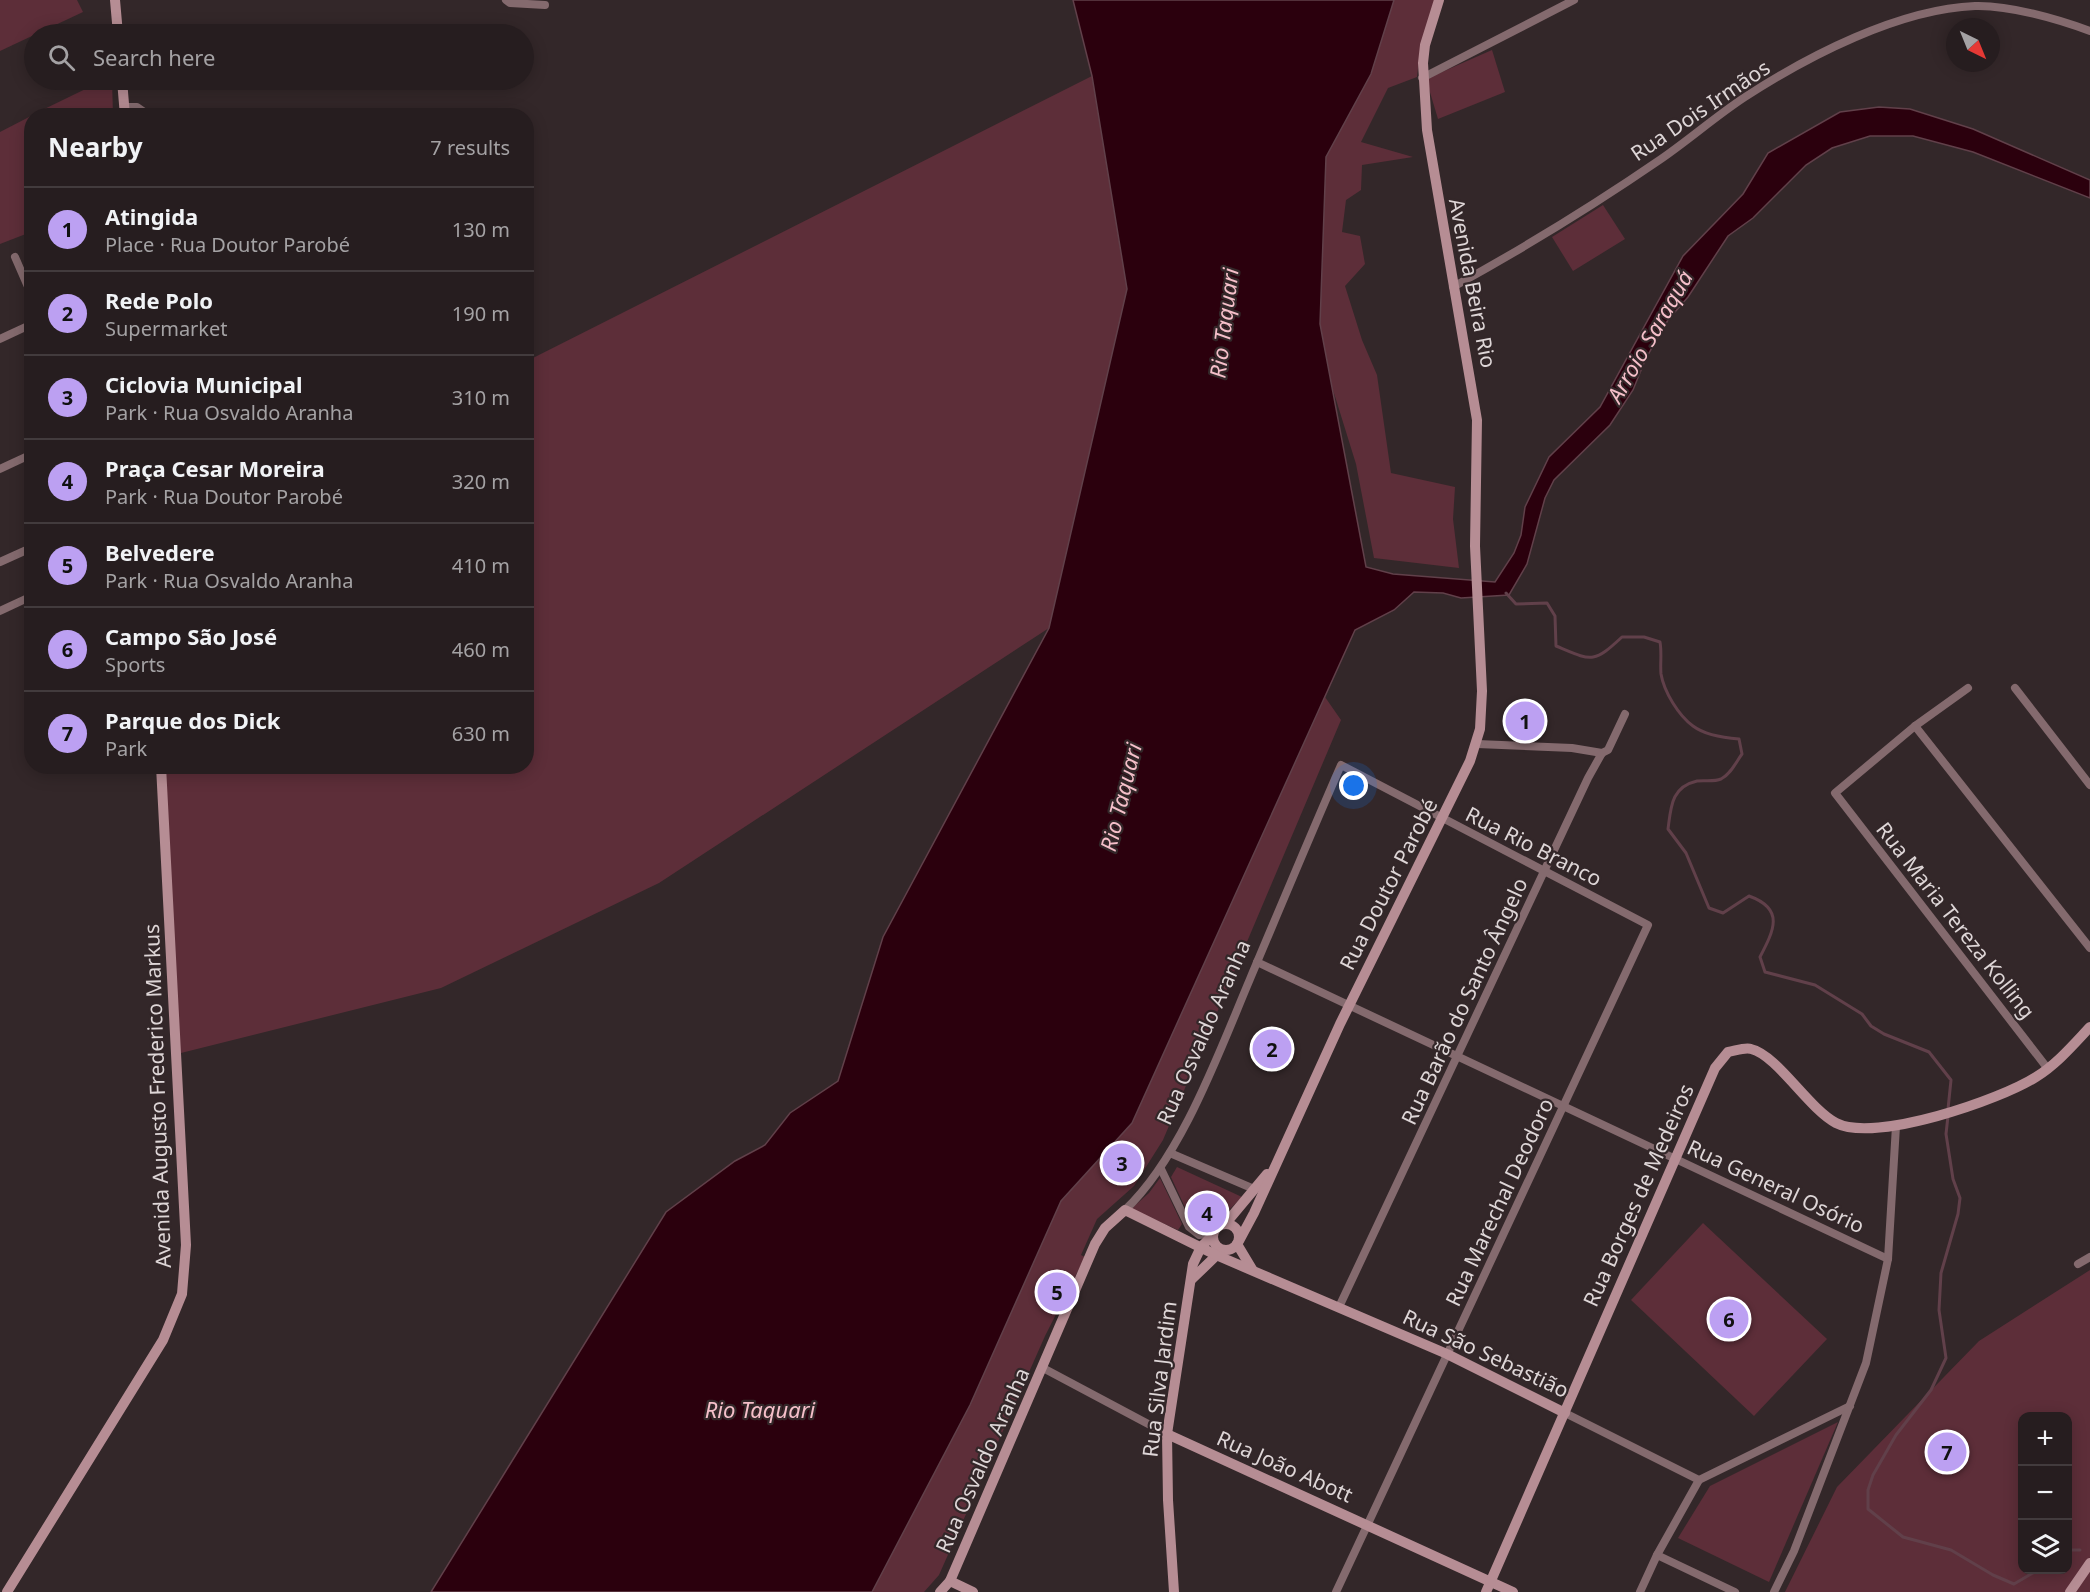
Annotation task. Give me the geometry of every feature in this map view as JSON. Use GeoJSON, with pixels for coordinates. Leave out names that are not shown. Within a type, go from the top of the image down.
{"type":"FeatureCollection","features":[{"type":"Feature","properties":{"kind":"main road"},"geometry":{"type":"LineString","coordinates":[[115,0],[117,24]]}},
{"type":"Feature","properties":{"kind":"main road","name":"Avenida Beira Rio"},"geometry":{"type":"LineString","coordinates":[[1439,0],[1425,45],[1422,78],[1431,167],[1477,420],[1479,605]]}},
{"type":"Feature","properties":{"kind":"main road"},"geometry":{"type":"LineString","coordinates":[[123,90],[125,108]]}},
{"type":"Feature","properties":{"kind":"main road","name":"Rua Doutor Parobé"},"geometry":{"type":"LineString","coordinates":[[1238,1243],[1349,1006],[1442,820],[1477,744],[1482,691],[1479,605]]}},
{"type":"Feature","properties":{"kind":"main road","name":"Avenida Augusto Frederico Markus"},"geometry":{"type":"LineString","coordinates":[[7,1592],[163,1340],[177,1312],[184,1286],[184,1194],[161,774]]}},
{"type":"Feature","properties":{"kind":"main road","name":"Rua Borges de Medeiros"},"geometry":{"type":"LineString","coordinates":[[1488,1587],[1715,1068],[1728,1052],[1749,1048],[1764,1055],[1823,1114],[1837,1124],[1865,1130],[1896,1126],[1995,1097],[2048,1069],[2090,1028]]}},
{"type":"Feature","properties":{"kind":"main road","name":"Rua Doutor Parobé"},"geometry":{"type":"LineString","coordinates":[[1226,1223],[1274,1167]]}},
{"type":"Feature","properties":{"kind":"main road","name":"Rua São Sebastião"},"geometry":{"type":"LineString","coordinates":[[1125,1210],[1201,1247],[1219,1252],[1252,1269],[1447,1354],[1565,1413]]}},
{"type":"Feature","properties":{"kind":"main road","name":"Rua Osvaldo Aranha"},"geometry":{"type":"LineString","coordinates":[[940,1592],[950,1581],[1095,1244],[1110,1223],[1125,1210]]}},
{"type":"Feature","properties":{"kind":"main road"},"geometry":{"type":"LineString","coordinates":[[1238,1243],[1230,1250],[1219,1252],[1212,1234],[1217,1226],[1226,1223],[1236,1229],[1238,1243],[1252,1269]]}},
{"type":"Feature","properties":{"kind":"main road","name":"Rua Silva Jardim"},"geometry":{"type":"LineString","coordinates":[[1174,1592],[1168,1500],[1167,1434],[1193,1264],[1201,1247],[1212,1234]]}},
{"type":"Feature","properties":{"kind":"main road","name":"Rua Silva Jardim"},"geometry":{"type":"LineString","coordinates":[[1192,1279],[1219,1252]]}},
{"type":"Feature","properties":{"kind":"main road","name":"Rua João Abott"},"geometry":{"type":"LineString","coordinates":[[1167,1434],[1368,1524],[1488,1587],[1513,1592]]}},
{"type":"Feature","properties":{"kind":"main road"},"geometry":{"type":"LineString","coordinates":[[2070,1592],[2090,1563]]}},
{"type":"Feature","properties":{"kind":"main road"},"geometry":{"type":"LineString","coordinates":[[950,1581],[973,1592]]}},
{"type":"Feature","properties":{"kind":"street"},"geometry":{"type":"LineString","coordinates":[[506,0],[510,3],[545,5]]}},
{"type":"Feature","properties":{"kind":"street"},"geometry":{"type":"LineString","coordinates":[[1422,78],[1574,0]]}},
{"type":"Feature","properties":{"kind":"street","name":"Rua Dois Irmãos"},"geometry":{"type":"LineString","coordinates":[[1453,287],[1509,256],[1635,176],[1746,97],[1815,57],[1886,25],[1976,3],[2071,24],[2090,31]]}},
{"type":"Feature","properties":{"kind":"street"},"geometry":{"type":"LineString","coordinates":[[15,256],[24,277]]}},
{"type":"Feature","properties":{"kind":"street"},"geometry":{"type":"LineString","coordinates":[[0,339],[24,328]]}},
{"type":"Feature","properties":{"kind":"street"},"geometry":{"type":"LineString","coordinates":[[0,469],[24,458]]}},
{"type":"Feature","properties":{"kind":"street"},"geometry":{"type":"LineString","coordinates":[[0,562],[24,551]]}},
{"type":"Feature","properties":{"kind":"street"},"geometry":{"type":"LineString","coordinates":[[0,611],[24,600]]}},
{"type":"Feature","properties":{"kind":"street"},"geometry":{"type":"LineString","coordinates":[[1968,688],[1915,726],[2090,948]]}},
{"type":"Feature","properties":{"kind":"street"},"geometry":{"type":"LineString","coordinates":[[2015,688],[2090,785]]}},
{"type":"Feature","properties":{"kind":"street","name":"Rua Barão do Santo Ângelo"},"geometry":{"type":"LineString","coordinates":[[1340,1307],[1545,871],[1602,753],[1608,750],[1625,714]]}},
{"type":"Feature","properties":{"kind":"street","name":"Rua Maria Tereza Kolling"},"geometry":{"type":"LineString","coordinates":[[1915,726],[1835,793],[2048,1069]]}},
{"type":"Feature","properties":{"kind":"street"},"geometry":{"type":"LineString","coordinates":[[1477,744],[1572,748],[1602,753]]}},
{"type":"Feature","properties":{"kind":"street","name":"Rua Rio Branco"},"geometry":{"type":"LineString","coordinates":[[1341,765],[1442,820],[1648,925]]}},
{"type":"Feature","properties":{"kind":"street","name":"Rua Osvaldo Aranha"},"geometry":{"type":"LineString","coordinates":[[1125,1210],[1145,1190],[1161,1169],[1220,1051],[1341,765]]}},
{"type":"Feature","properties":{"kind":"street","name":"Rua Marechal Deodoro"},"geometry":{"type":"LineString","coordinates":[[1336,1592],[1648,925]]}},
{"type":"Feature","properties":{"kind":"street","name":"Rua General Osório"},"geometry":{"type":"LineString","coordinates":[[1257,962],[1888,1259]]}},
{"type":"Feature","properties":{"kind":"street"},"geometry":{"type":"LineString","coordinates":[[1774,1592],[1794,1551],[1866,1363],[1888,1259],[1896,1126]]}},
{"type":"Feature","properties":{"kind":"street"},"geometry":{"type":"LineString","coordinates":[[1170,1153],[1254,1190]]}},
{"type":"Feature","properties":{"kind":"street"},"geometry":{"type":"LineString","coordinates":[[1161,1169],[1189,1227],[1199,1235],[1212,1234]]}},
{"type":"Feature","properties":{"kind":"street"},"geometry":{"type":"LineString","coordinates":[[2078,1264],[2090,1257]]}},
{"type":"Feature","properties":{"kind":"street","name":"Rua João Abott"},"geometry":{"type":"LineString","coordinates":[[1043,1368],[1167,1434]]}},
{"type":"Feature","properties":{"kind":"street"},"geometry":{"type":"LineString","coordinates":[[1640,1592],[1657,1555],[1699,1480],[1850,1406]]}},
{"type":"Feature","properties":{"kind":"street","name":"Rua São Sebastião"},"geometry":{"type":"LineString","coordinates":[[1565,1413],[1699,1480]]}},
{"type":"Feature","properties":{"kind":"street"},"geometry":{"type":"LineString","coordinates":[[1657,1555],[1735,1592]]}},
{"type":"Feature","properties":{"kind":"shaded area"},"geometry":{"type":"Polygon","coordinates":[[[0,0],[77,0],[83,12],[57,24],[24,24],[24,40],[0,51],[0,0]]]}},
{"type":"Feature","properties":{"kind":"shaded area"},"geometry":{"type":"Polygon","coordinates":[[[1394,0],[1435,0],[1421,44],[1417,77],[1388,88],[1361,142],[1413,157],[1362,165],[1361,190],[1346,200],[1342,232],[1360,236],[1365,264],[1345,286],[1362,340],[1377,375],[1391,473],[1455,487],[1453,519],[1459,568],[1374,558],[1356,464],[1311,319],[1326,157],[1367,81],[1394,0]]]}},
{"type":"Feature","properties":{"kind":"shaded area"},"geometry":{"type":"Polygon","coordinates":[[[1492,50],[1505,92],[1438,119],[1426,79],[1492,50]]]}},
{"type":"Feature","properties":{"kind":"shaded area"},"geometry":{"type":"Polygon","coordinates":[[[1092,76],[1127,289],[1049,628],[659,883],[441,988],[177,1054],[161,774],[534,774],[534,357],[1092,76]]]}},
{"type":"Feature","properties":{"kind":"shaded area"},"geometry":{"type":"Polygon","coordinates":[[[83,90],[112,90],[113,108],[46,108],[83,90]]]}},
{"type":"Feature","properties":{"kind":"shaded area"},"geometry":{"type":"Polygon","coordinates":[[[24,120],[24,235],[0,244],[0,132],[24,120]]]}},
{"type":"Feature","properties":{"kind":"shaded area"},"geometry":{"type":"Polygon","coordinates":[[[1603,205],[1625,239],[1573,271],[1552,237],[1603,205]]]}},
{"type":"Feature","properties":{"kind":"shaded area"},"geometry":{"type":"Polygon","coordinates":[[[1325,697],[1341,720],[1163,1140],[1134,1186],[1097,1219],[1081,1255],[1085,1257],[1045,1336],[939,1575],[924,1592],[872,1592],[970,1405],[1061,1201],[1132,1123],[1325,697]]]}},
{"type":"Feature","properties":{"kind":"shaded area"},"geometry":{"type":"Polygon","coordinates":[[[1177,1167],[1242,1197],[1205,1234],[1195,1229],[1171,1177],[1177,1167]]]}},
{"type":"Feature","properties":{"kind":"shaded area"},"geometry":{"type":"Polygon","coordinates":[[[1160,1178],[1182,1224],[1178,1230],[1131,1209],[1149,1193],[1160,1178]]]}},
{"type":"Feature","properties":{"kind":"shaded area"},"geometry":{"type":"Polygon","coordinates":[[[1703,1223],[1827,1339],[1754,1416],[1631,1300],[1703,1223]]]}},
{"type":"Feature","properties":{"kind":"shaded area"},"geometry":{"type":"Polygon","coordinates":[[[2090,1270],[2090,1592],[1785,1592],[1837,1487],[1979,1341],[2090,1270]]]}},
{"type":"Feature","properties":{"kind":"shaded area"},"geometry":{"type":"Polygon","coordinates":[[[1838,1422],[1769,1582],[1678,1538],[1710,1486],[1838,1422]]]}},
{"type":"Feature","properties":{"kind":"water","name":"Rio Taquari"},"geometry":{"type":"Polygon","coordinates":[[[1073,0],[1394,0],[1371,74],[1326,157],[1320,324],[1366,567],[1393,574],[1495,582],[1514,553],[1521,535],[1525,507],[1549,457],[1600,407],[1683,256],[1743,194],[1768,153],[1840,112],[1879,107],[1910,109],[1973,129],[2090,180],[2090,198],[1973,152],[1913,136],[1870,136],[1832,148],[1806,165],[1753,218],[1728,236],[1688,297],[1668,320],[1646,358],[1633,390],[1610,425],[1554,480],[1545,498],[1527,564],[1509,595],[1461,598],[1443,593],[1414,592],[1394,610],[1355,630],[1132,1123],[1061,1201],[970,1405],[872,1592],[431,1592],[666,1212],[735,1161],[765,1145],[790,1113],[838,1081],[883,937],[1049,628],[1127,289],[1092,76],[1073,0]]]}},
{"type":"Feature","properties":{"kind":"waterway"},"geometry":{"type":"LineString","coordinates":[[1506,593],[1516,604],[1547,603],[1555,616],[1556,646],[1577,655],[1598,656],[1622,637],[1644,637],[1660,642],[1661,674],[1669,696],[1678,710],[1688,722],[1703,732],[1739,739],[1742,754],[1725,777],[1697,781],[1682,788],[1677,793],[1672,806],[1668,829],[1686,853],[1709,908],[1723,913],[1749,896],[1768,907],[1772,914],[1772,929],[1760,957],[1765,972],[1815,985],[1862,1014],[1871,1026],[1884,1034],[1929,1052],[1951,1080],[1948,1109]]}},
{"type":"Feature","properties":{"kind":"waterway"},"geometry":{"type":"LineString","coordinates":[[1948,1116],[1946,1134],[1953,1179],[1960,1198],[1958,1214],[1941,1273],[1939,1310],[1946,1358],[1931,1390],[1896,1435],[1873,1475],[1868,1490],[1868,1509],[1903,1537],[1951,1550],[1993,1575],[2014,1584],[2031,1574]]}},
{"type":"Feature","properties":{"kind":"waterway"},"geometry":{"type":"LineString","coordinates":[[2072,1550],[2080,1550]]}},
{"type":"Feature","properties":{"kind":"place","name":"Atingida"},"geometry":{"type":"Point","coordinates":[1525,721]}},
{"type":"Feature","properties":{"kind":"place","name":"Rede Polo"},"geometry":{"type":"Point","coordinates":[1272,1049]}},
{"type":"Feature","properties":{"kind":"place","name":"Ciclovia Municipal"},"geometry":{"type":"Point","coordinates":[1122,1163]}},
{"type":"Feature","properties":{"kind":"place","name":"Praça Cesar Moreira"},"geometry":{"type":"Point","coordinates":[1207,1213]}},
{"type":"Feature","properties":{"kind":"place","name":"Belvedere"},"geometry":{"type":"Point","coordinates":[1057,1292]}},
{"type":"Feature","properties":{"kind":"place","name":"Campo São José"},"geometry":{"type":"Point","coordinates":[1729,1319]}},
{"type":"Feature","properties":{"kind":"place","name":"Parque dos Dick"},"geometry":{"type":"Point","coordinates":[1947,1452]}},
{"type":"Feature","properties":{"kind":"water label","name":"Arroio Saraquá"},"geometry":{"type":"Point","coordinates":[1649,336]}}]}
